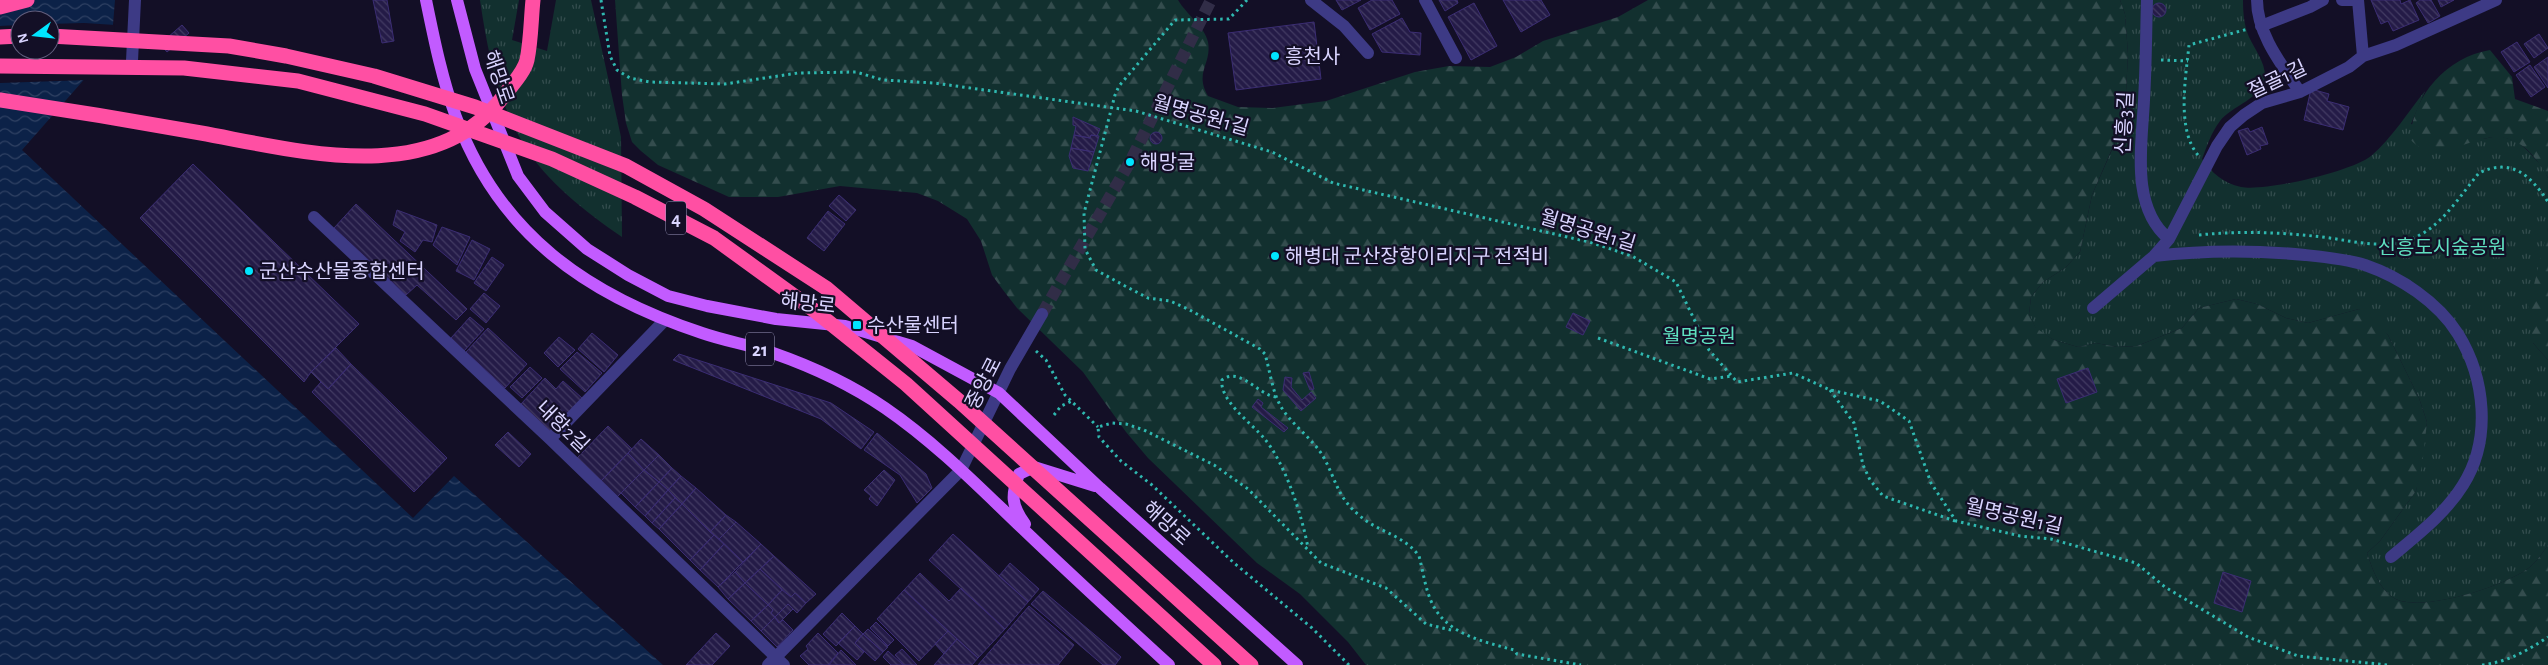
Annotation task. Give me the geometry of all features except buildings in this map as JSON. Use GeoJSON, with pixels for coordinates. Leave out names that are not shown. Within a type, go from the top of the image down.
{"type":"FeatureCollection","features":[{"type":"Feature","properties":{"kind":"highway"},"geometry":{"type":"LineString","coordinates":[[0,7],[27,0]]}},
{"type":"Feature","properties":{"kind":"highway"},"geometry":{"type":"LineString","coordinates":[[0,100],[286,149],[356,157],[393,156],[438,145],[456,137],[477,123],[497,104],[527,62],[533,0]]}},
{"type":"Feature","properties":{"kind":"highway","name":"4"},"geometry":{"type":"LineString","coordinates":[[60,37],[229,46],[374,76],[475,107],[626,166],[704,210],[826,288],[960,401],[1252,665]]}},
{"type":"Feature","properties":{"kind":"highway","name":"4"},"geometry":{"type":"LineString","coordinates":[[0,66],[184,68],[298,81],[425,114],[552,159],[636,197],[714,238],[815,311],[906,384],[1214,665]]}},
{"type":"Feature","properties":{"kind":"main road","name":"21"},"geometry":{"type":"LineString","coordinates":[[426,0],[445,82],[457,119],[489,185],[512,218],[550,256],[614,297],[664,320],[710,336],[771,352],[832,375],[885,408],[941,451],[1169,665]]}},
{"type":"Feature","properties":{"kind":"main road","name":"해망로"},"geometry":{"type":"LineString","coordinates":[[457,0],[475,69],[518,176],[545,212],[587,249],[628,275],[668,296],[707,306],[776,318],[845,326],[912,346],[998,393],[1100,488],[1297,665]]}},
{"type":"Feature","properties":{"kind":"main road"},"geometry":{"type":"LineString","coordinates":[[1038,543],[1016,512],[1012,492],[1019,474],[1034,466],[1100,488]]}},
{"type":"Feature","properties":{"kind":"street"},"geometry":{"type":"LineString","coordinates":[[132,61],[135,0]]}},
{"type":"Feature","properties":{"kind":"street"},"geometry":{"type":"LineString","coordinates":[[1311,0],[1344,26],[1368,53]]}},
{"type":"Feature","properties":{"kind":"street"},"geometry":{"type":"LineString","coordinates":[[1425,0],[1456,58]]}},
{"type":"Feature","properties":{"kind":"street","name":"신흥3길"},"geometry":{"type":"LineString","coordinates":[[2147,0],[2140,160],[2142,180],[2152,220],[2160,232],[2169,239]]}},
{"type":"Feature","properties":{"kind":"street"},"geometry":{"type":"LineString","coordinates":[[2257,0],[2261,26],[2300,92]]}},
{"type":"Feature","properties":{"kind":"street"},"geometry":{"type":"LineString","coordinates":[[2261,26],[2323,0]]}},
{"type":"Feature","properties":{"kind":"street"},"geometry":{"type":"LineString","coordinates":[[2342,0],[2352,0]]}},
{"type":"Feature","properties":{"kind":"street"},"geometry":{"type":"LineString","coordinates":[[2358,0],[2363,56]]}},
{"type":"Feature","properties":{"kind":"street","name":"절골1길"},"geometry":{"type":"LineString","coordinates":[[2093,308],[2154,256],[2169,239],[2209,161],[2230,127],[2244,115],[2262,103],[2300,92],[2349,67],[2363,56],[2396,45],[2496,0]]}},
{"type":"Feature","properties":{"kind":"street","name":"내항2길"},"geometry":{"type":"LineString","coordinates":[[314,218],[550,439],[776,662]]}},
{"type":"Feature","properties":{"kind":"street"},"geometry":{"type":"LineString","coordinates":[[2154,256],[2210,251],[2266,251],[2363,264],[2392,276],[2430,302],[2457,333],[2475,371],[2482,404],[2481,432],[2475,460],[2464,484],[2447,506],[2392,557]]}},
{"type":"Feature","properties":{"kind":"street","name":"중앙로"},"geometry":{"type":"LineString","coordinates":[[776,662],[961,470],[998,393],[1042,314]]}},
{"type":"Feature","properties":{"kind":"street"},"geometry":{"type":"LineString","coordinates":[[550,439],[664,320]]}},
{"type":"Feature","properties":{"kind":"path","name":"월명공원1길"},"geometry":{"type":"LineString","coordinates":[[601,0],[610,56],[617,70],[630,78],[650,82],[724,84],[798,73],[856,72],[883,80],[934,83],[1032,99],[1136,111],[1272,152],[1333,183],[1589,242],[1632,256],[1676,282],[1709,350],[1737,382],[1793,373],[1830,390],[1880,402],[1909,421],[1930,483],[1956,521],[2020,536],[2051,539],[2136,563],[2165,587],[2248,637],[2298,656],[2388,665]]}},
{"type":"Feature","properties":{"kind":"path"},"geometry":{"type":"LineString","coordinates":[[1247,0],[1229,19],[1174,20],[1119,86],[1111,107],[1084,213],[1085,249],[1096,270],[1148,298],[1170,301],[1188,309],[1253,344],[1265,354],[1276,397],[1281,407],[1324,459],[1338,493],[1348,505],[1374,526],[1401,539],[1415,550],[1419,556],[1431,601],[1446,623],[1458,631]]}},
{"type":"Feature","properties":{"kind":"path"},"geometry":{"type":"LineString","coordinates":[[2209,161],[2196,153],[2189,136],[2184,104],[2189,45],[2261,26]]}},
{"type":"Feature","properties":{"kind":"path"},"geometry":{"type":"LineString","coordinates":[[2145,59],[2188,61]]}},
{"type":"Feature","properties":{"kind":"path"},"geometry":{"type":"LineString","coordinates":[[2169,239],[2252,232],[2315,236],[2374,245],[2402,242],[2425,232],[2479,174],[2490,168],[2502,166],[2514,169],[2528,176],[2548,202]]}},
{"type":"Feature","properties":{"kind":"path"},"geometry":{"type":"LineString","coordinates":[[1598,338],[1710,379],[1732,376]]}},
{"type":"Feature","properties":{"kind":"path"},"geometry":{"type":"LineString","coordinates":[[1024,345],[1034,349],[1046,360],[1072,401],[1098,427],[1099,437],[1121,460],[1152,485],[1234,563],[1312,628],[1348,665]]}},
{"type":"Feature","properties":{"kind":"path"},"geometry":{"type":"LineString","coordinates":[[1276,397],[1261,393],[1240,377],[1229,376],[1222,380],[1222,388],[1233,405],[1263,436],[1280,462],[1302,522],[1308,548]]}},
{"type":"Feature","properties":{"kind":"path"},"geometry":{"type":"LineString","coordinates":[[1830,390],[1854,423],[1862,465],[1870,480],[1883,496],[1956,521]]}},
{"type":"Feature","properties":{"kind":"path"},"geometry":{"type":"LineString","coordinates":[[1054,415],[1061,406],[1072,401]]}},
{"type":"Feature","properties":{"kind":"path"},"geometry":{"type":"LineString","coordinates":[[1098,427],[1112,423],[1126,424],[1144,430],[1214,465],[1248,489],[1321,563],[1332,569],[1386,588],[1426,624],[1458,631],[1514,650],[1517,654],[1580,665]]}},
{"type":"Feature","properties":{"kind":"path"},"geometry":{"type":"LineString","coordinates":[[2482,665],[2495,663],[2525,652],[2548,637]]}},
{"type":"Feature","properties":{"kind":"green space"},"geometry":{"type":"Polygon","coordinates":[[[480,0],[519,0],[512,40],[547,51],[556,0],[591,0],[621,137],[622,237],[581,207],[555,183],[543,171],[523,143],[506,109],[494,73],[480,0]]]}},
{"type":"Feature","properties":{"kind":"green space","name":"월명공원"},"geometry":{"type":"Polygon","coordinates":[[[615,0],[1178,0],[1203,31],[1208,42],[1209,50],[1203,81],[1208,96],[1238,107],[1273,108],[1326,101],[1415,72],[1449,66],[1490,67],[1516,57],[1543,41],[1618,17],[1648,0],[2120,0],[2125,14],[2128,54],[2125,111],[2115,142],[2092,195],[2080,252],[2065,268],[2043,282],[2031,297],[2029,314],[2036,328],[2054,340],[2078,347],[2096,343],[2117,347],[2137,346],[2182,328],[2199,308],[2236,299],[2257,304],[2286,318],[2308,323],[2359,309],[2372,316],[2388,335],[2419,398],[2427,422],[2422,466],[2416,491],[2380,541],[2367,553],[2377,578],[2389,594],[2406,602],[2443,600],[2485,589],[2520,573],[2534,564],[2548,545],[2548,665],[1366,665],[1348,642],[1300,594],[1257,563],[1148,458],[1126,432],[1083,372],[1017,308],[1003,290],[992,275],[981,241],[967,219],[938,201],[917,193],[840,186],[778,197],[729,197],[658,165],[641,151],[632,142],[626,123],[615,0]]]}},
{"type":"Feature","properties":{"kind":"green space","name":"신흥도시숲공원"},"geometry":{"type":"Polygon","coordinates":[[[2120,0],[2243,0],[2247,32],[2265,71],[2263,84],[2253,96],[2220,121],[2202,159],[2214,173],[2229,183],[2253,188],[2288,183],[2328,174],[2361,162],[2371,156],[2386,141],[2425,91],[2411,124],[2482,139],[2499,136],[2517,141],[2543,168],[2548,178],[2548,228],[2533,343],[2548,360],[2548,545],[2531,566],[2485,589],[2443,600],[2406,602],[2394,598],[2380,584],[2367,553],[2380,541],[2416,491],[2427,422],[2419,398],[2388,335],[2359,309],[2308,323],[2286,318],[2257,304],[2236,299],[2199,308],[2182,328],[2137,346],[2117,347],[2096,343],[2078,347],[2054,340],[2036,329],[2029,314],[2031,297],[2043,282],[2065,268],[2080,252],[2092,195],[2115,143],[2125,111],[2128,54],[2125,14],[2120,0]]]}},
{"type":"Feature","properties":{"kind":"green space"},"geometry":{"type":"Polygon","coordinates":[[[2490,50],[2512,77],[2515,99],[2548,111],[2548,178],[2530,152],[2511,140],[2493,137],[2441,151],[2425,150],[2410,139],[2418,108],[2425,93],[2435,81],[2460,61],[2474,54],[2490,50]]]}},
{"type":"Feature","properties":{"kind":"green space"},"geometry":{"type":"Polygon","coordinates":[[[2548,228],[2548,360],[2533,343],[2527,313],[2548,228]]]}},
{"type":"Feature","properties":{"kind":"water"},"geometry":{"type":"Polygon","coordinates":[[[0,0],[115,0],[111,49],[22,150],[413,518],[454,476],[663,665],[0,665],[0,0]]]}},
{"type":"Feature","properties":{"kind":"pier"},"geometry":{"type":"Polygon","coordinates":[[[60,24],[115,25],[113,50],[87,80],[0,83],[0,26],[10,26],[10,60],[60,60],[60,24]]]}},
{"type":"Feature","properties":{"kind":"tunnel"},"geometry":{"type":"LineString","coordinates":[[1042,314],[1130,162],[1211,0]]}},
{"type":"Feature","properties":{"kind":"place","name":"흥천사"},"geometry":{"type":"Point","coordinates":[1275,56]}},
{"type":"Feature","properties":{"kind":"place","name":"해망굴"},"geometry":{"type":"Point","coordinates":[1130,162]}},
{"type":"Feature","properties":{"kind":"place","name":"해병대 군산장항이리지구 전적비"},"geometry":{"type":"Point","coordinates":[1275,256]}},
{"type":"Feature","properties":{"kind":"place","name":"군산수산물종합센터"},"geometry":{"type":"Point","coordinates":[249,271]}},
{"type":"Feature","properties":{"kind":"place","name":"수산물센터"},"geometry":{"type":"Point","coordinates":[857,325]}}]}
